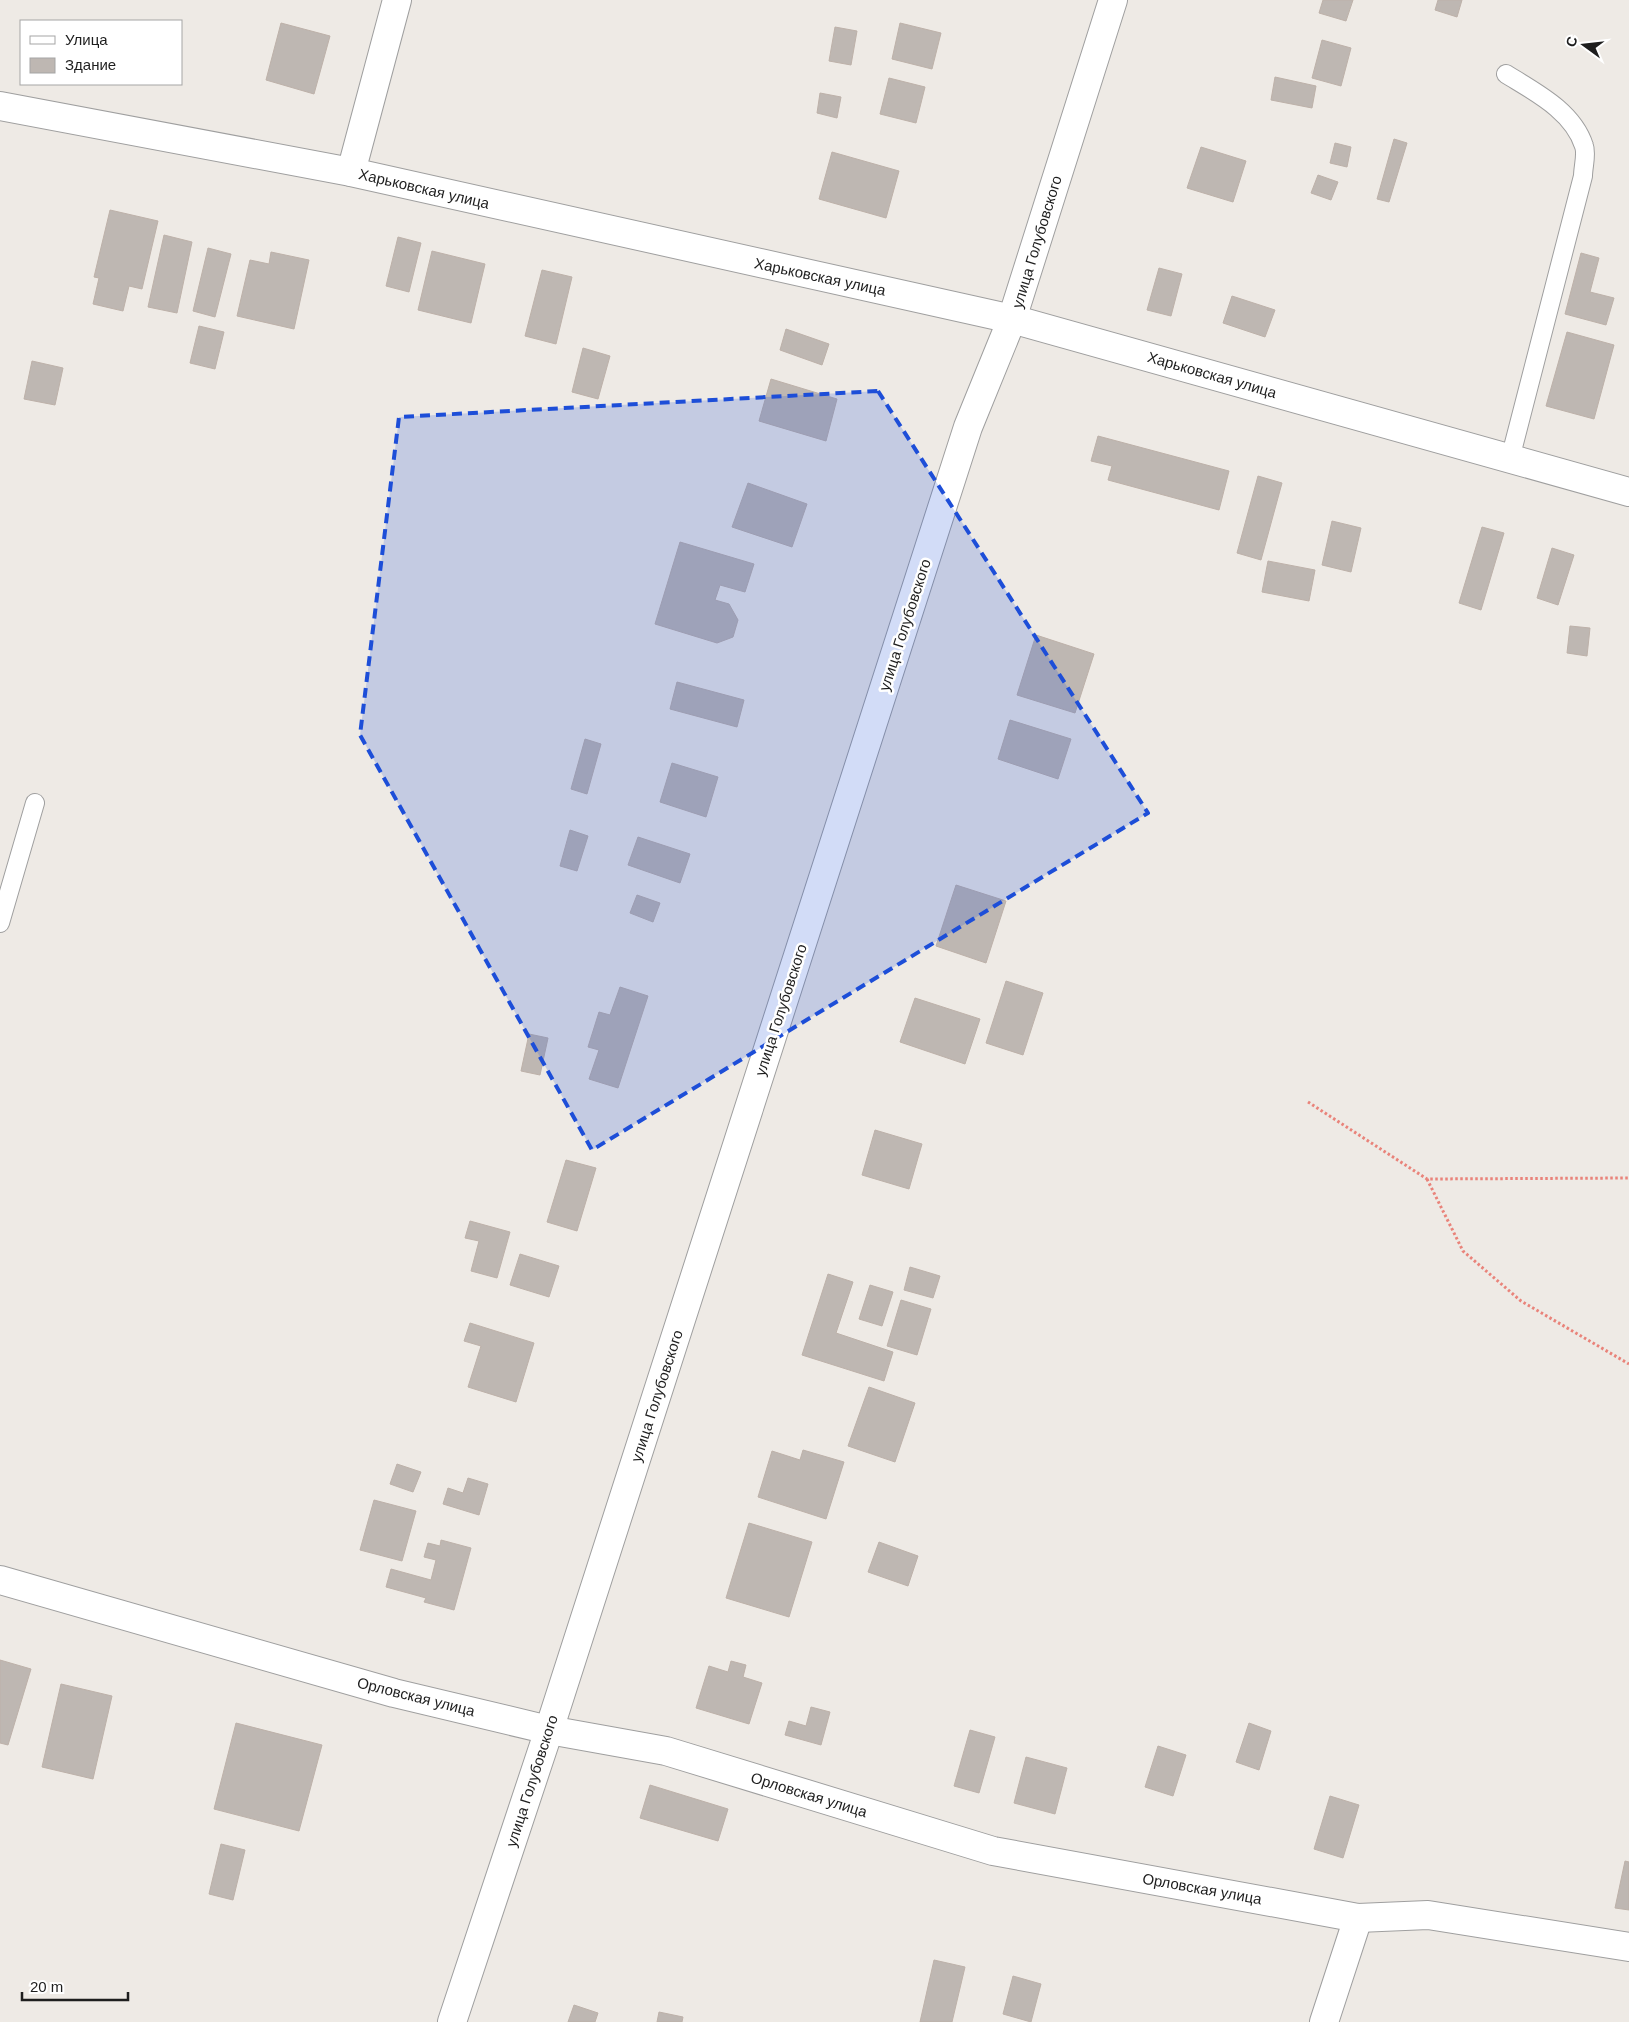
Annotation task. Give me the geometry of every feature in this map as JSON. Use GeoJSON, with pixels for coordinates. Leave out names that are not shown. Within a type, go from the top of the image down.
{"type":"FeatureCollection","features":[{"type":"Feature","properties":{"kind":"street"},"geometry":{"type":"LineString","coordinates":[[351,172],[397,0]]}},
{"type":"Feature","properties":{"kind":"street","name":"улица Голубовского"},"geometry":{"type":"LineString","coordinates":[[452,2022],[549,1730],[965,436],[1012,319],[1113,0]]}},
{"type":"Feature","properties":{"kind":"street","name":"Харьковская улица"},"geometry":{"type":"LineString","coordinates":[[0,106],[351,172],[1012,319],[1629,492]]}},
{"type":"Feature","properties":{"kind":"street","name":"Орловская улица"},"geometry":{"type":"LineString","coordinates":[[0,1580],[394,1693],[549,1730],[666,1752],[993,1851],[1358,1918],[1428,1915],[1629,1947]]}},
{"type":"Feature","properties":{"kind":"street"},"geometry":{"type":"LineString","coordinates":[[1324,2022],[1358,1918]]}},
{"type":"Feature","properties":{"kind":"lane"},"geometry":{"type":"LineString","coordinates":[[1506,74],[1561,111],[1576,129],[1585,148],[1583,176],[1510,459]]}},
{"type":"Feature","properties":{"kind":"lane"},"geometry":{"type":"LineString","coordinates":[[0,923],[35,803]]}},
{"type":"Feature","properties":{"kind":"path"},"geometry":{"type":"LineString","coordinates":[[1308,1102],[1426,1179],[1463,1251],[1521,1302],[1629,1364]]}},
{"type":"Feature","properties":{"kind":"path"},"geometry":{"type":"LineString","coordinates":[[1426,1179],[1629,1178]]}},
{"type":"Feature","properties":{"kind":"highlighted area"},"geometry":{"type":"Polygon","coordinates":[[[878,391],[1148,813],[592,1150],[360,735],[399,417],[878,391]]]}},
{"type":"Feature","properties":{"kind":"building"},"geometry":{"type":"Polygon","coordinates":[[[1323,0],[1353,0],[1346,21],[1319,13],[1323,0]]]}},
{"type":"Feature","properties":{"kind":"building"},"geometry":{"type":"Polygon","coordinates":[[[1438,0],[1462,0],[1457,17],[1435,10],[1438,0]]]}},
{"type":"Feature","properties":{"kind":"building"},"geometry":{"type":"Polygon","coordinates":[[[281,23],[330,36],[314,94],[266,80],[281,23]]]}},
{"type":"Feature","properties":{"kind":"building"},"geometry":{"type":"Polygon","coordinates":[[[900,23],[941,33],[932,69],[892,59],[900,23]]]}},
{"type":"Feature","properties":{"kind":"building"},"geometry":{"type":"Polygon","coordinates":[[[835,27],[857,31],[851,65],[829,61],[835,27]]]}},
{"type":"Feature","properties":{"kind":"building"},"geometry":{"type":"Polygon","coordinates":[[[1322,40],[1351,48],[1341,86],[1312,78],[1322,40]]]}},
{"type":"Feature","properties":{"kind":"building"},"geometry":{"type":"Polygon","coordinates":[[[1275,77],[1316,86],[1312,108],[1271,100],[1275,77]]]}},
{"type":"Feature","properties":{"kind":"building"},"geometry":{"type":"Polygon","coordinates":[[[889,78],[925,87],[916,123],[880,114],[889,78]]]}},
{"type":"Feature","properties":{"kind":"building"},"geometry":{"type":"Polygon","coordinates":[[[820,93],[841,97],[837,118],[817,113],[820,93]]]}},
{"type":"Feature","properties":{"kind":"building"},"geometry":{"type":"Polygon","coordinates":[[[1394,139],[1407,143],[1389,202],[1377,199],[1394,139]]]}},
{"type":"Feature","properties":{"kind":"building"},"geometry":{"type":"Polygon","coordinates":[[[1335,143],[1351,147],[1347,167],[1330,163],[1335,143]]]}},
{"type":"Feature","properties":{"kind":"building"},"geometry":{"type":"Polygon","coordinates":[[[1201,147],[1246,161],[1233,202],[1187,188],[1201,147]]]}},
{"type":"Feature","properties":{"kind":"building"},"geometry":{"type":"Polygon","coordinates":[[[832,152],[899,171],[886,218],[819,199],[832,152]]]}},
{"type":"Feature","properties":{"kind":"building"},"geometry":{"type":"Polygon","coordinates":[[[1318,175],[1338,182],[1331,200],[1311,193],[1318,175]]]}},
{"type":"Feature","properties":{"kind":"building"},"geometry":{"type":"Polygon","coordinates":[[[110,210],[158,221],[142,289],[129,286],[123,311],[93,304],[99,278],[94,277],[110,210]]]}},
{"type":"Feature","properties":{"kind":"building"},"geometry":{"type":"Polygon","coordinates":[[[164,235],[192,242],[177,313],[148,307],[164,235]]]}},
{"type":"Feature","properties":{"kind":"building"},"geometry":{"type":"Polygon","coordinates":[[[398,237],[421,243],[409,292],[386,286],[398,237]]]}},
{"type":"Feature","properties":{"kind":"building"},"geometry":{"type":"Polygon","coordinates":[[[208,248],[231,254],[215,317],[193,311],[208,248]]]}},
{"type":"Feature","properties":{"kind":"building"},"geometry":{"type":"Polygon","coordinates":[[[432,251],[485,264],[471,323],[418,310],[432,251]]]}},
{"type":"Feature","properties":{"kind":"building"},"geometry":{"type":"Polygon","coordinates":[[[271,252],[309,260],[294,329],[237,316],[250,260],[269,264],[271,252]]]}},
{"type":"Feature","properties":{"kind":"building"},"geometry":{"type":"Polygon","coordinates":[[[1581,253],[1599,258],[1590,292],[1614,298],[1606,325],[1565,314],[1581,253]]]}},
{"type":"Feature","properties":{"kind":"building"},"geometry":{"type":"Polygon","coordinates":[[[1159,268],[1182,274],[1171,316],[1147,310],[1159,268]]]}},
{"type":"Feature","properties":{"kind":"building"},"geometry":{"type":"Polygon","coordinates":[[[542,270],[572,277],[556,344],[525,336],[542,270]]]}},
{"type":"Feature","properties":{"kind":"building"},"geometry":{"type":"Polygon","coordinates":[[[1232,296],[1275,310],[1265,337],[1223,323],[1232,296]]]}},
{"type":"Feature","properties":{"kind":"building"},"geometry":{"type":"Polygon","coordinates":[[[199,326],[224,332],[215,369],[190,363],[199,326]]]}},
{"type":"Feature","properties":{"kind":"building"},"geometry":{"type":"Polygon","coordinates":[[[786,329],[829,344],[822,365],[780,350],[786,329]]]}},
{"type":"Feature","properties":{"kind":"building"},"geometry":{"type":"Polygon","coordinates":[[[1567,332],[1614,345],[1594,419],[1546,406],[1567,332]]]}},
{"type":"Feature","properties":{"kind":"building"},"geometry":{"type":"Polygon","coordinates":[[[583,348],[610,356],[598,399],[572,392],[583,348]]]}},
{"type":"Feature","properties":{"kind":"building"},"geometry":{"type":"Polygon","coordinates":[[[32,361],[63,368],[55,405],[24,399],[32,361]]]}},
{"type":"Feature","properties":{"kind":"building"},"geometry":{"type":"Polygon","coordinates":[[[771,379],[837,399],[826,441],[759,421],[771,379]]]}},
{"type":"Feature","properties":{"kind":"building"},"geometry":{"type":"Polygon","coordinates":[[[1098,436],[1229,471],[1219,510],[1108,480],[1112,466],[1091,461],[1098,436]]]}},
{"type":"Feature","properties":{"kind":"building"},"geometry":{"type":"Polygon","coordinates":[[[1258,476],[1282,483],[1261,560],[1237,553],[1258,476]]]}},
{"type":"Feature","properties":{"kind":"building"},"geometry":{"type":"Polygon","coordinates":[[[748,483],[807,504],[792,547],[732,527],[748,483]]]}},
{"type":"Feature","properties":{"kind":"building"},"geometry":{"type":"Polygon","coordinates":[[[1332,521],[1361,528],[1351,572],[1322,565],[1332,521]]]}},
{"type":"Feature","properties":{"kind":"building"},"geometry":{"type":"Polygon","coordinates":[[[1482,527],[1504,533],[1481,610],[1459,603],[1482,527]]]}},
{"type":"Feature","properties":{"kind":"building"},"geometry":{"type":"Polygon","coordinates":[[[680,542],[754,564],[745,592],[720,585],[715,600],[729,604],[738,620],[733,637],[717,643],[655,624],[680,542]]]}},
{"type":"Feature","properties":{"kind":"building"},"geometry":{"type":"Polygon","coordinates":[[[1552,548],[1574,555],[1558,605],[1537,598],[1552,548]]]}},
{"type":"Feature","properties":{"kind":"building"},"geometry":{"type":"Polygon","coordinates":[[[1268,561],[1315,570],[1309,601],[1262,592],[1268,561]]]}},
{"type":"Feature","properties":{"kind":"building"},"geometry":{"type":"Polygon","coordinates":[[[1570,626],[1590,628],[1587,656],[1567,653],[1570,626]]]}},
{"type":"Feature","properties":{"kind":"building"},"geometry":{"type":"Polygon","coordinates":[[[1036,635],[1094,654],[1075,713],[1017,695],[1036,635]]]}},
{"type":"Feature","properties":{"kind":"building"},"geometry":{"type":"Polygon","coordinates":[[[677,682],[744,700],[737,727],[670,709],[677,682]]]}},
{"type":"Feature","properties":{"kind":"building"},"geometry":{"type":"Polygon","coordinates":[[[1010,720],[1071,739],[1058,779],[998,759],[1010,720]]]}},
{"type":"Feature","properties":{"kind":"building"},"geometry":{"type":"Polygon","coordinates":[[[585,739],[601,744],[587,794],[571,789],[585,739]]]}},
{"type":"Feature","properties":{"kind":"building"},"geometry":{"type":"Polygon","coordinates":[[[672,763],[718,777],[706,817],[660,802],[672,763]]]}},
{"type":"Feature","properties":{"kind":"building"},"geometry":{"type":"Polygon","coordinates":[[[570,830],[588,836],[577,871],[560,866],[570,830]]]}},
{"type":"Feature","properties":{"kind":"building"},"geometry":{"type":"Polygon","coordinates":[[[638,837],[690,854],[680,883],[628,865],[638,837]]]}},
{"type":"Feature","properties":{"kind":"building"},"geometry":{"type":"Polygon","coordinates":[[[956,885],[1006,901],[986,963],[936,946],[956,885]]]}},
{"type":"Feature","properties":{"kind":"building"},"geometry":{"type":"Polygon","coordinates":[[[637,895],[660,903],[653,922],[630,913],[637,895]]]}},
{"type":"Feature","properties":{"kind":"building"},"geometry":{"type":"Polygon","coordinates":[[[1006,981],[1043,993],[1023,1055],[986,1043],[1006,981]]]}},
{"type":"Feature","properties":{"kind":"building"},"geometry":{"type":"Polygon","coordinates":[[[620,987],[648,996],[618,1088],[589,1079],[599,1050],[588,1047],[599,1012],[610,1015],[620,987]]]}},
{"type":"Feature","properties":{"kind":"building"},"geometry":{"type":"Polygon","coordinates":[[[915,998],[980,1019],[965,1064],[900,1042],[915,998]]]}},
{"type":"Feature","properties":{"kind":"building"},"geometry":{"type":"Polygon","coordinates":[[[529,1034],[548,1038],[540,1075],[521,1071],[529,1034]]]}},
{"type":"Feature","properties":{"kind":"building"},"geometry":{"type":"Polygon","coordinates":[[[875,1130],[922,1144],[909,1189],[862,1175],[875,1130]]]}},
{"type":"Feature","properties":{"kind":"building"},"geometry":{"type":"Polygon","coordinates":[[[566,1160],[596,1168],[577,1231],[547,1222],[566,1160]]]}},
{"type":"Feature","properties":{"kind":"building"},"geometry":{"type":"Polygon","coordinates":[[[470,1221],[510,1232],[497,1278],[471,1271],[479,1241],[465,1238],[470,1221]]]}},
{"type":"Feature","properties":{"kind":"building"},"geometry":{"type":"Polygon","coordinates":[[[520,1254],[559,1266],[549,1297],[510,1285],[520,1254]]]}},
{"type":"Feature","properties":{"kind":"building"},"geometry":{"type":"Polygon","coordinates":[[[910,1267],[940,1276],[933,1298],[904,1290],[910,1267]]]}},
{"type":"Feature","properties":{"kind":"building"},"geometry":{"type":"Polygon","coordinates":[[[828,1274],[853,1282],[836,1333],[893,1352],[884,1381],[802,1355],[828,1274]]]}},
{"type":"Feature","properties":{"kind":"building"},"geometry":{"type":"Polygon","coordinates":[[[870,1285],[893,1292],[882,1326],[859,1319],[870,1285]]]}},
{"type":"Feature","properties":{"kind":"building"},"geometry":{"type":"Polygon","coordinates":[[[901,1300],[931,1309],[917,1355],[887,1346],[901,1300]]]}},
{"type":"Feature","properties":{"kind":"building"},"geometry":{"type":"Polygon","coordinates":[[[470,1323],[534,1343],[516,1402],[468,1387],[481,1346],[464,1341],[470,1323]]]}},
{"type":"Feature","properties":{"kind":"building"},"geometry":{"type":"Polygon","coordinates":[[[869,1387],[915,1403],[895,1462],[848,1446],[869,1387]]]}},
{"type":"Feature","properties":{"kind":"building"},"geometry":{"type":"Polygon","coordinates":[[[803,1450],[844,1462],[826,1519],[758,1497],[772,1451],[800,1460],[803,1450]]]}},
{"type":"Feature","properties":{"kind":"building"},"geometry":{"type":"Polygon","coordinates":[[[397,1464],[421,1472],[413,1492],[390,1484],[397,1464]]]}},
{"type":"Feature","properties":{"kind":"building"},"geometry":{"type":"Polygon","coordinates":[[[468,1478],[488,1484],[479,1515],[443,1504],[448,1488],[463,1493],[468,1478]]]}},
{"type":"Feature","properties":{"kind":"building"},"geometry":{"type":"Polygon","coordinates":[[[374,1500],[416,1511],[402,1561],[360,1550],[374,1500]]]}},
{"type":"Feature","properties":{"kind":"building"},"geometry":{"type":"Polygon","coordinates":[[[749,1523],[812,1542],[789,1617],[726,1598],[749,1523]]]}},
{"type":"Feature","properties":{"kind":"building"},"geometry":{"type":"Polygon","coordinates":[[[441,1540],[471,1548],[454,1610],[424,1602],[426,1598],[386,1587],[391,1569],[431,1580],[436,1560],[424,1557],[428,1543],[440,1546],[441,1540]]]}},
{"type":"Feature","properties":{"kind":"building"},"geometry":{"type":"Polygon","coordinates":[[[879,1542],[918,1556],[908,1586],[868,1572],[879,1542]]]}},
{"type":"Feature","properties":{"kind":"building"},"geometry":{"type":"Polygon","coordinates":[[[0,1660],[31,1669],[8,1745],[0,1743],[0,1660]]]}},
{"type":"Feature","properties":{"kind":"building"},"geometry":{"type":"Polygon","coordinates":[[[731,1661],[746,1665],[743,1677],[762,1683],[749,1724],[696,1708],[709,1666],[728,1672],[731,1661]]]}},
{"type":"Feature","properties":{"kind":"building"},"geometry":{"type":"Polygon","coordinates":[[[61,1684],[112,1696],[93,1779],[42,1767],[61,1684]]]}},
{"type":"Feature","properties":{"kind":"building"},"geometry":{"type":"Polygon","coordinates":[[[811,1707],[830,1712],[821,1745],[785,1735],[789,1721],[806,1726],[811,1707]]]}},
{"type":"Feature","properties":{"kind":"building"},"geometry":{"type":"Polygon","coordinates":[[[236,1723],[322,1745],[299,1831],[214,1809],[236,1723]]]}},
{"type":"Feature","properties":{"kind":"building"},"geometry":{"type":"Polygon","coordinates":[[[1249,1723],[1271,1731],[1259,1770],[1236,1762],[1249,1723]]]}},
{"type":"Feature","properties":{"kind":"building"},"geometry":{"type":"Polygon","coordinates":[[[970,1730],[995,1737],[979,1793],[954,1786],[970,1730]]]}},
{"type":"Feature","properties":{"kind":"building"},"geometry":{"type":"Polygon","coordinates":[[[1158,1746],[1186,1755],[1173,1796],[1145,1787],[1158,1746]]]}},
{"type":"Feature","properties":{"kind":"building"},"geometry":{"type":"Polygon","coordinates":[[[1026,1757],[1067,1768],[1055,1814],[1014,1803],[1026,1757]]]}},
{"type":"Feature","properties":{"kind":"building"},"geometry":{"type":"Polygon","coordinates":[[[650,1785],[728,1809],[718,1841],[640,1818],[650,1785]]]}},
{"type":"Feature","properties":{"kind":"building"},"geometry":{"type":"Polygon","coordinates":[[[1330,1796],[1359,1805],[1343,1858],[1314,1849],[1330,1796]]]}},
{"type":"Feature","properties":{"kind":"building"},"geometry":{"type":"Polygon","coordinates":[[[221,1844],[245,1850],[233,1900],[209,1894],[221,1844]]]}},
{"type":"Feature","properties":{"kind":"building"},"geometry":{"type":"Polygon","coordinates":[[[1625,1861],[1629,1862],[1629,1910],[1615,1908],[1625,1861]]]}},
{"type":"Feature","properties":{"kind":"building"},"geometry":{"type":"Polygon","coordinates":[[[934,1960],[965,1967],[952,2022],[920,2022],[934,1960]]]}},
{"type":"Feature","properties":{"kind":"building"},"geometry":{"type":"Polygon","coordinates":[[[1013,1976],[1041,1984],[1031,2022],[1003,2014],[1013,1976]]]}},
{"type":"Feature","properties":{"kind":"building"},"geometry":{"type":"Polygon","coordinates":[[[574,2005],[598,2013],[595,2022],[568,2022],[574,2005]]]}},
{"type":"Feature","properties":{"kind":"building"},"geometry":{"type":"Polygon","coordinates":[[[659,2012],[683,2017],[682,2022],[657,2022],[659,2012]]]}}]}
